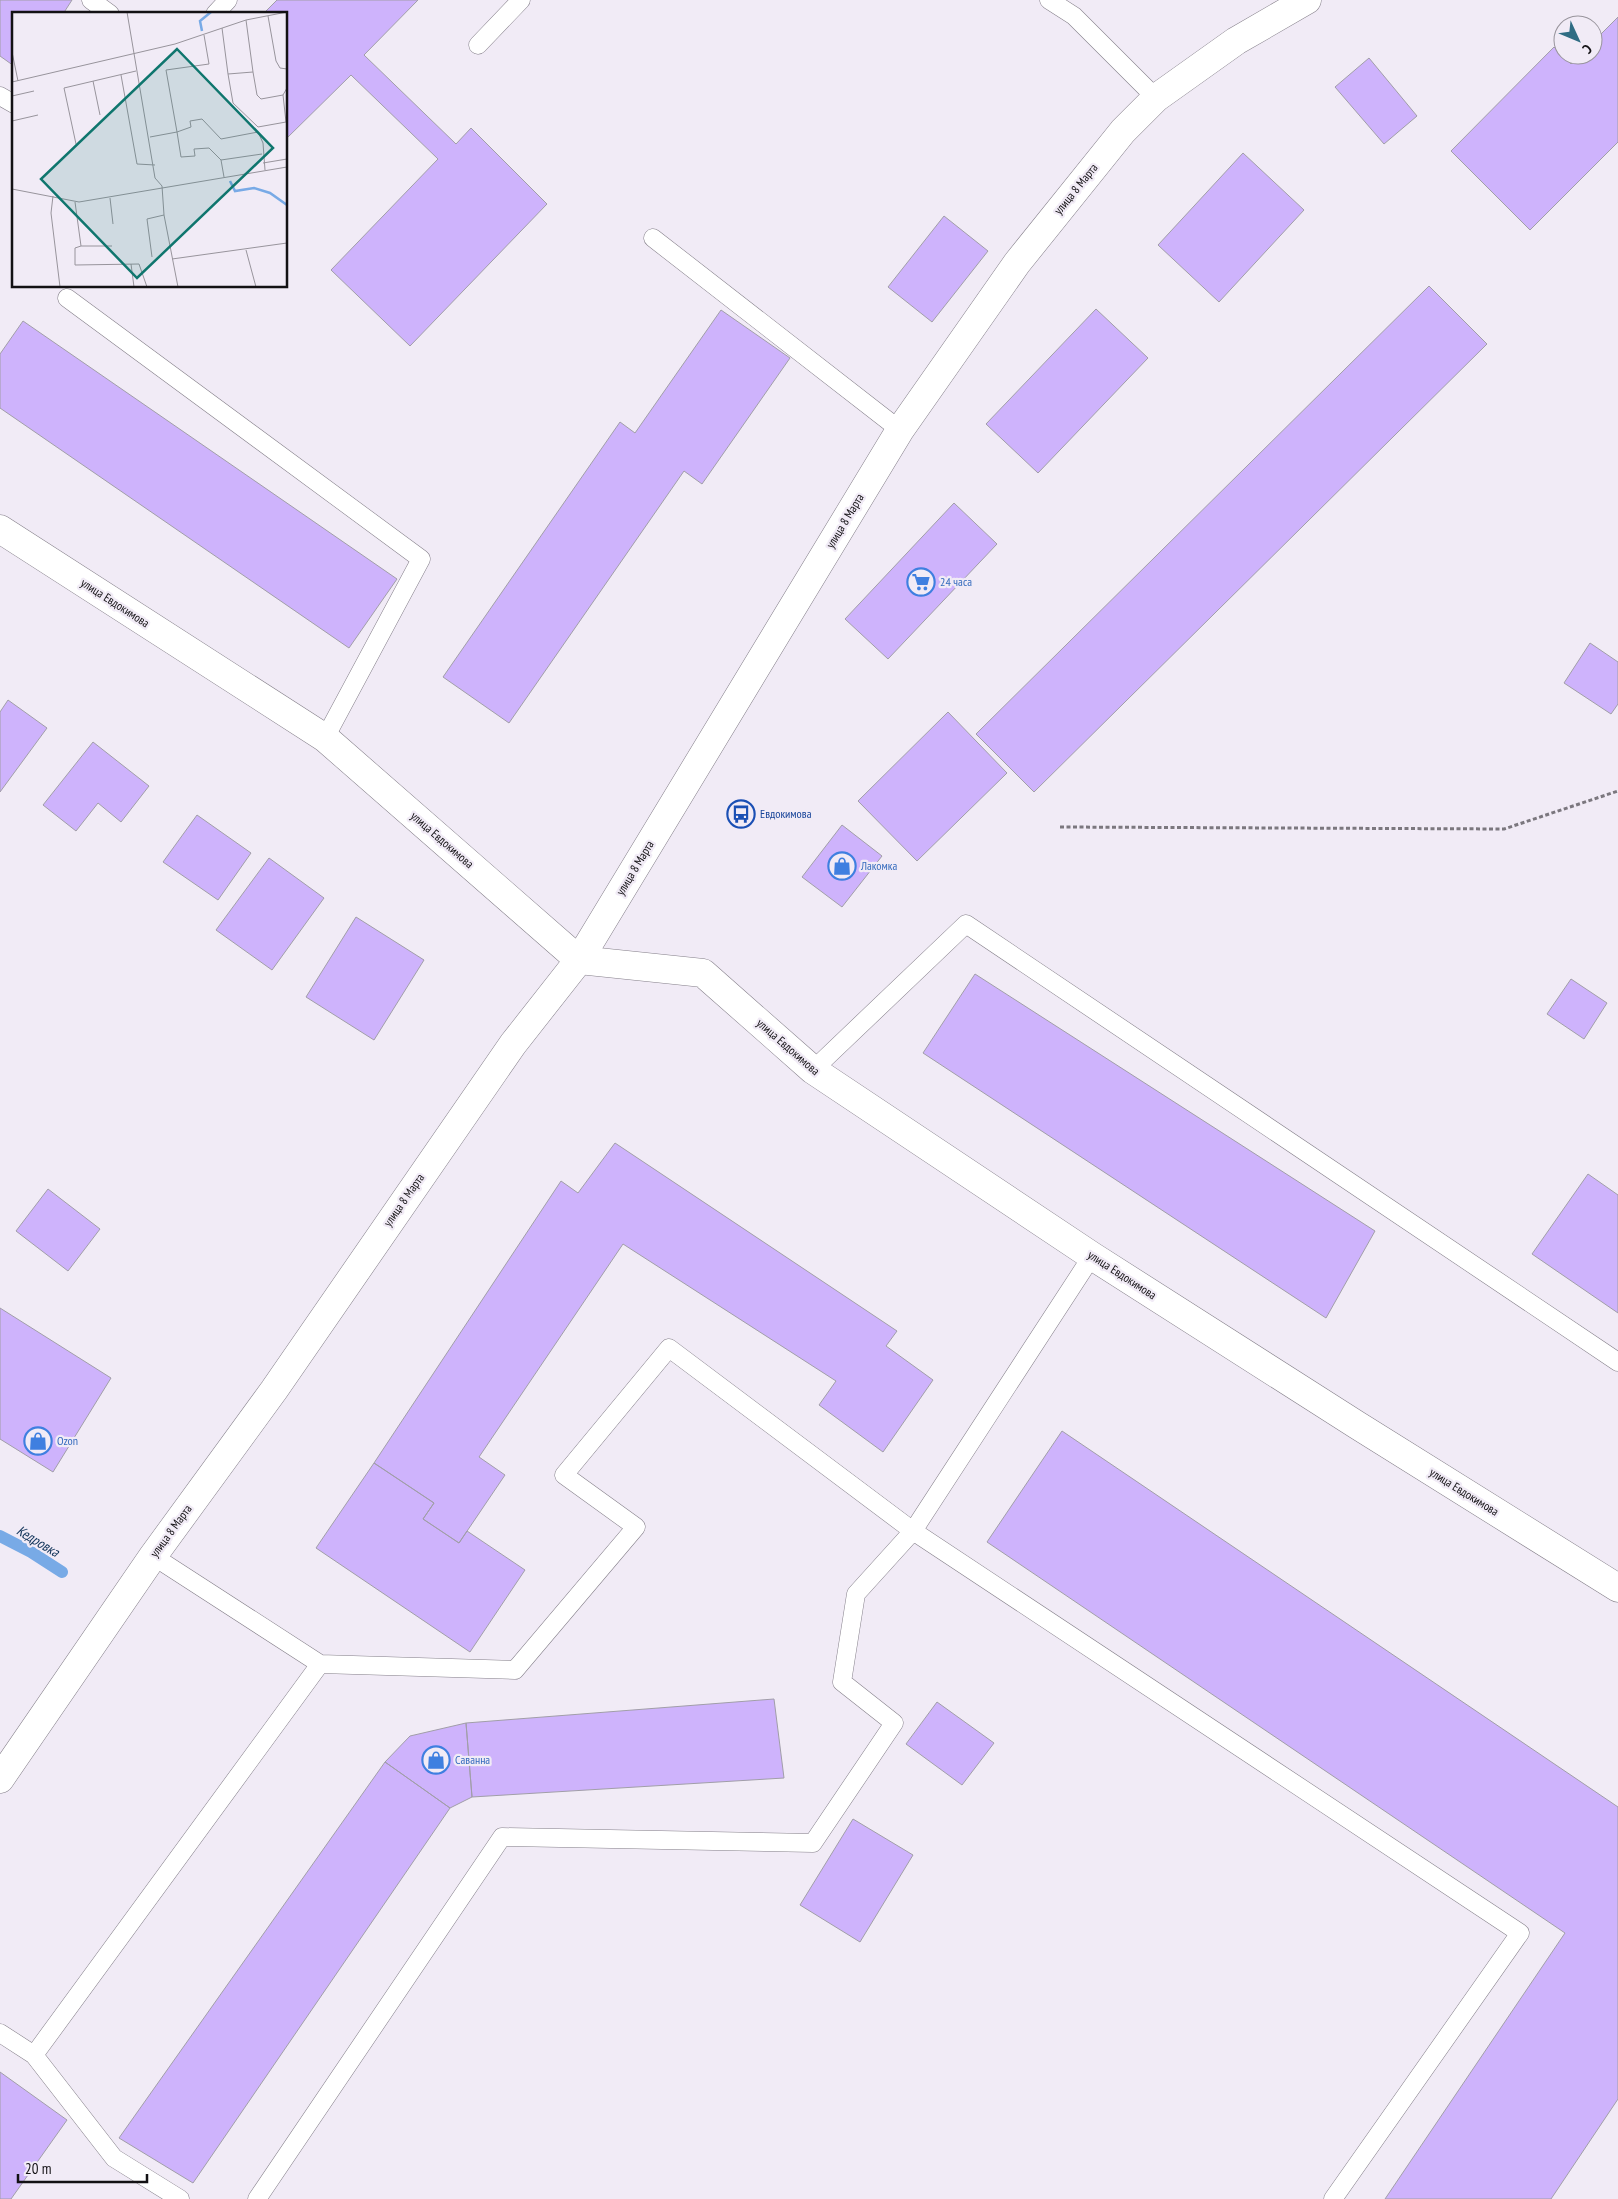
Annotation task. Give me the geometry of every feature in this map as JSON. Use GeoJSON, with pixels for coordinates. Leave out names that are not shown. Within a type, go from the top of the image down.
{"type":"FeatureCollection","features":[{"type":"Feature","properties":{"kind":"main road","name":"улица 8 Марта"},"geometry":{"type":"LineString","coordinates":[[0,1779],[153,1556],[274,1390],[513,1044],[579,960],[900,430],[1017,263],[1123,132],[1156,98],[1236,41],[1307,0]]}},
{"type":"Feature","properties":{"kind":"main road","name":"улица Евдокимова"},"geometry":{"type":"LineString","coordinates":[[0,530],[325,738],[579,960],[703,973],[812,1070],[1092,1256],[1618,1588]]}},
{"type":"Feature","properties":{"kind":"lane"},"geometry":{"type":"LineString","coordinates":[[91,0],[107,12]]}},
{"type":"Feature","properties":{"kind":"lane"},"geometry":{"type":"LineString","coordinates":[[217,12],[228,0]]}},
{"type":"Feature","properties":{"kind":"lane"},"geometry":{"type":"LineString","coordinates":[[478,45],[521,0]]}},
{"type":"Feature","properties":{"kind":"lane"},"geometry":{"type":"LineString","coordinates":[[1049,0],[1074,16],[1156,98]]}},
{"type":"Feature","properties":{"kind":"lane"},"geometry":{"type":"LineString","coordinates":[[0,96],[12,103]]}},
{"type":"Feature","properties":{"kind":"lane"},"geometry":{"type":"LineString","coordinates":[[653,238],[900,430]]}},
{"type":"Feature","properties":{"kind":"lane"},"geometry":{"type":"LineString","coordinates":[[66,298],[421,559],[325,738]]}},
{"type":"Feature","properties":{"kind":"lane"},"geometry":{"type":"LineString","coordinates":[[812,1070],[966,924],[1618,1362]]}},
{"type":"Feature","properties":{"kind":"lane"},"geometry":{"type":"LineString","coordinates":[[257,2199],[502,1837],[813,1843],[894,1723],[842,1682],[856,1594],[913,1531],[1092,1256]]}},
{"type":"Feature","properties":{"kind":"lane"},"geometry":{"type":"LineString","coordinates":[[153,1556],[320,1664],[515,1670],[636,1527],[564,1475],[669,1348],[913,1531],[1520,1933],[1333,2199]]}},
{"type":"Feature","properties":{"kind":"lane"},"geometry":{"type":"LineString","coordinates":[[34,2055],[320,1664]]}},
{"type":"Feature","properties":{"kind":"lane"},"geometry":{"type":"LineString","coordinates":[[0,2034],[34,2055],[114,2158],[180,2199]]}},
{"type":"Feature","properties":{"kind":"path"},"geometry":{"type":"LineString","coordinates":[[1060,827],[1504,829],[1618,791]]}},
{"type":"Feature","properties":{"kind":"building"},"geometry":{"type":"Polygon","coordinates":[[[0,0],[72,0],[64,12],[12,12],[12,65],[0,56],[0,0]]]}},
{"type":"Feature","properties":{"kind":"building"},"geometry":{"type":"Polygon","coordinates":[[[277,0],[418,0],[364,55],[456,144],[471,128],[547,204],[410,346],[331,270],[438,159],[351,75],[288,137],[288,12],[265,12],[277,0]]]}},
{"type":"Feature","properties":{"kind":"building"},"geometry":{"type":"Polygon","coordinates":[[[1618,17],[1618,142],[1530,230],[1451,151],[1553,48],[1553,65],[1603,65],[1603,32],[1618,17]]]}},
{"type":"Feature","properties":{"kind":"building"},"geometry":{"type":"Polygon","coordinates":[[[1369,58],[1417,116],[1384,144],[1335,87],[1369,58]]]}},
{"type":"Feature","properties":{"kind":"building"},"geometry":{"type":"Polygon","coordinates":[[[1243,153],[1304,210],[1219,302],[1158,245],[1243,153]]]}},
{"type":"Feature","properties":{"kind":"building"},"geometry":{"type":"Polygon","coordinates":[[[944,216],[988,251],[932,322],[888,287],[944,216]]]}},
{"type":"Feature","properties":{"kind":"building"},"geometry":{"type":"Polygon","coordinates":[[[1429,286],[1487,344],[1034,792],[976,734],[1429,286]]]}},
{"type":"Feature","properties":{"kind":"building"},"geometry":{"type":"Polygon","coordinates":[[[1096,309],[1148,358],[1038,473],[986,424],[1096,309]]]}},
{"type":"Feature","properties":{"kind":"building"},"geometry":{"type":"Polygon","coordinates":[[[721,310],[790,358],[702,484],[684,471],[509,723],[443,677],[620,422],[635,433],[721,310]]]}},
{"type":"Feature","properties":{"kind":"building"},"geometry":{"type":"Polygon","coordinates":[[[23,321],[397,579],[349,648],[0,408],[0,354],[23,321]]]}},
{"type":"Feature","properties":{"kind":"building","name":"24 часа"},"geometry":{"type":"Polygon","coordinates":[[[954,503],[997,544],[888,659],[845,619],[954,503]]]}},
{"type":"Feature","properties":{"kind":"building"},"geometry":{"type":"Polygon","coordinates":[[[1590,643],[1618,662],[1618,704],[1611,714],[1564,683],[1590,643]]]}},
{"type":"Feature","properties":{"kind":"building"},"geometry":{"type":"Polygon","coordinates":[[[8,700],[47,728],[0,792],[0,712],[8,700]]]}},
{"type":"Feature","properties":{"kind":"building"},"geometry":{"type":"Polygon","coordinates":[[[948,712],[1007,773],[917,861],[858,801],[948,712]]]}},
{"type":"Feature","properties":{"kind":"building"},"geometry":{"type":"Polygon","coordinates":[[[93,742],[149,786],[121,822],[98,803],[76,831],[43,805],[93,742]]]}},
{"type":"Feature","properties":{"kind":"building"},"geometry":{"type":"Polygon","coordinates":[[[197,815],[251,853],[218,900],[163,862],[197,815]]]}},
{"type":"Feature","properties":{"kind":"building"},"geometry":{"type":"Polygon","coordinates":[[[842,825],[882,856],[842,907],[802,877],[842,825]]]}},
{"type":"Feature","properties":{"kind":"building"},"geometry":{"type":"Polygon","coordinates":[[[269,858],[324,898],[272,970],[216,930],[269,858]]]}},
{"type":"Feature","properties":{"kind":"building"},"geometry":{"type":"Polygon","coordinates":[[[356,917],[424,960],[374,1040],[306,997],[356,917]]]}},
{"type":"Feature","properties":{"kind":"building"},"geometry":{"type":"Polygon","coordinates":[[[975,974],[1375,1231],[1326,1318],[923,1053],[975,974]]]}},
{"type":"Feature","properties":{"kind":"building"},"geometry":{"type":"Polygon","coordinates":[[[1571,979],[1607,1003],[1584,1039],[1547,1014],[1571,979]]]}},
{"type":"Feature","properties":{"kind":"building"},"geometry":{"type":"Polygon","coordinates":[[[615,1143],[897,1331],[886,1346],[933,1380],[883,1452],[819,1405],[836,1381],[623,1244],[479,1457],[505,1475],[459,1543],[423,1519],[434,1503],[374,1463],[561,1181],[578,1193],[615,1143]]]}},
{"type":"Feature","properties":{"kind":"building"},"geometry":{"type":"Polygon","coordinates":[[[1588,1174],[1618,1195],[1618,1313],[1532,1254],[1588,1174]]]}},
{"type":"Feature","properties":{"kind":"building"},"geometry":{"type":"Polygon","coordinates":[[[48,1189],[100,1229],[68,1271],[16,1231],[48,1189]]]}},
{"type":"Feature","properties":{"kind":"building"},"geometry":{"type":"Polygon","coordinates":[[[0,1308],[111,1378],[53,1472],[0,1439],[0,1308]]]}},
{"type":"Feature","properties":{"kind":"building"},"geometry":{"type":"Polygon","coordinates":[[[1062,1431],[1618,1807],[1618,2099],[1551,2199],[1385,2199],[1565,1933],[987,1542],[1062,1431]]]}},
{"type":"Feature","properties":{"kind":"building"},"geometry":{"type":"Polygon","coordinates":[[[374,1463],[434,1503],[423,1519],[459,1543],[467,1531],[525,1570],[470,1652],[316,1548],[374,1463]]]}},
{"type":"Feature","properties":{"kind":"building"},"geometry":{"type":"Polygon","coordinates":[[[774,1699],[784,1778],[472,1797],[466,1723],[774,1699]]]}},
{"type":"Feature","properties":{"kind":"building"},"geometry":{"type":"Polygon","coordinates":[[[937,1702],[994,1743],[962,1785],[906,1744],[937,1702]]]}},
{"type":"Feature","properties":{"kind":"building"},"geometry":{"type":"Polygon","coordinates":[[[466,1723],[472,1797],[450,1808],[385,1762],[410,1736],[466,1723]]]}},
{"type":"Feature","properties":{"kind":"building"},"geometry":{"type":"Polygon","coordinates":[[[385,1762],[450,1808],[193,2183],[119,2138],[385,1762]]]}},
{"type":"Feature","properties":{"kind":"building"},"geometry":{"type":"Polygon","coordinates":[[[853,1819],[913,1855],[860,1942],[800,1905],[853,1819]]]}},
{"type":"Feature","properties":{"kind":"building"},"geometry":{"type":"Polygon","coordinates":[[[0,2072],[67,2120],[11,2199],[0,2199],[0,2072]]]}},
{"type":"Feature","properties":{"kind":"waterway","name":"Кедровка"},"geometry":{"type":"LineString","coordinates":[[0,1536],[31,1552],[62,1572]]}},
{"type":"Feature","properties":{"kind":"place","name":"24 часа"},"geometry":{"type":"Point","coordinates":[921,582]}},
{"type":"Feature","properties":{"kind":"place","name":"Евдокимова"},"geometry":{"type":"Point","coordinates":[741,814]}},
{"type":"Feature","properties":{"kind":"place","name":"Лакомка"},"geometry":{"type":"Point","coordinates":[842,866]}},
{"type":"Feature","properties":{"kind":"place","name":"Ozon"},"geometry":{"type":"Point","coordinates":[38,1441]}},
{"type":"Feature","properties":{"kind":"place","name":"Саванна"},"geometry":{"type":"Point","coordinates":[436,1760]}}]}
